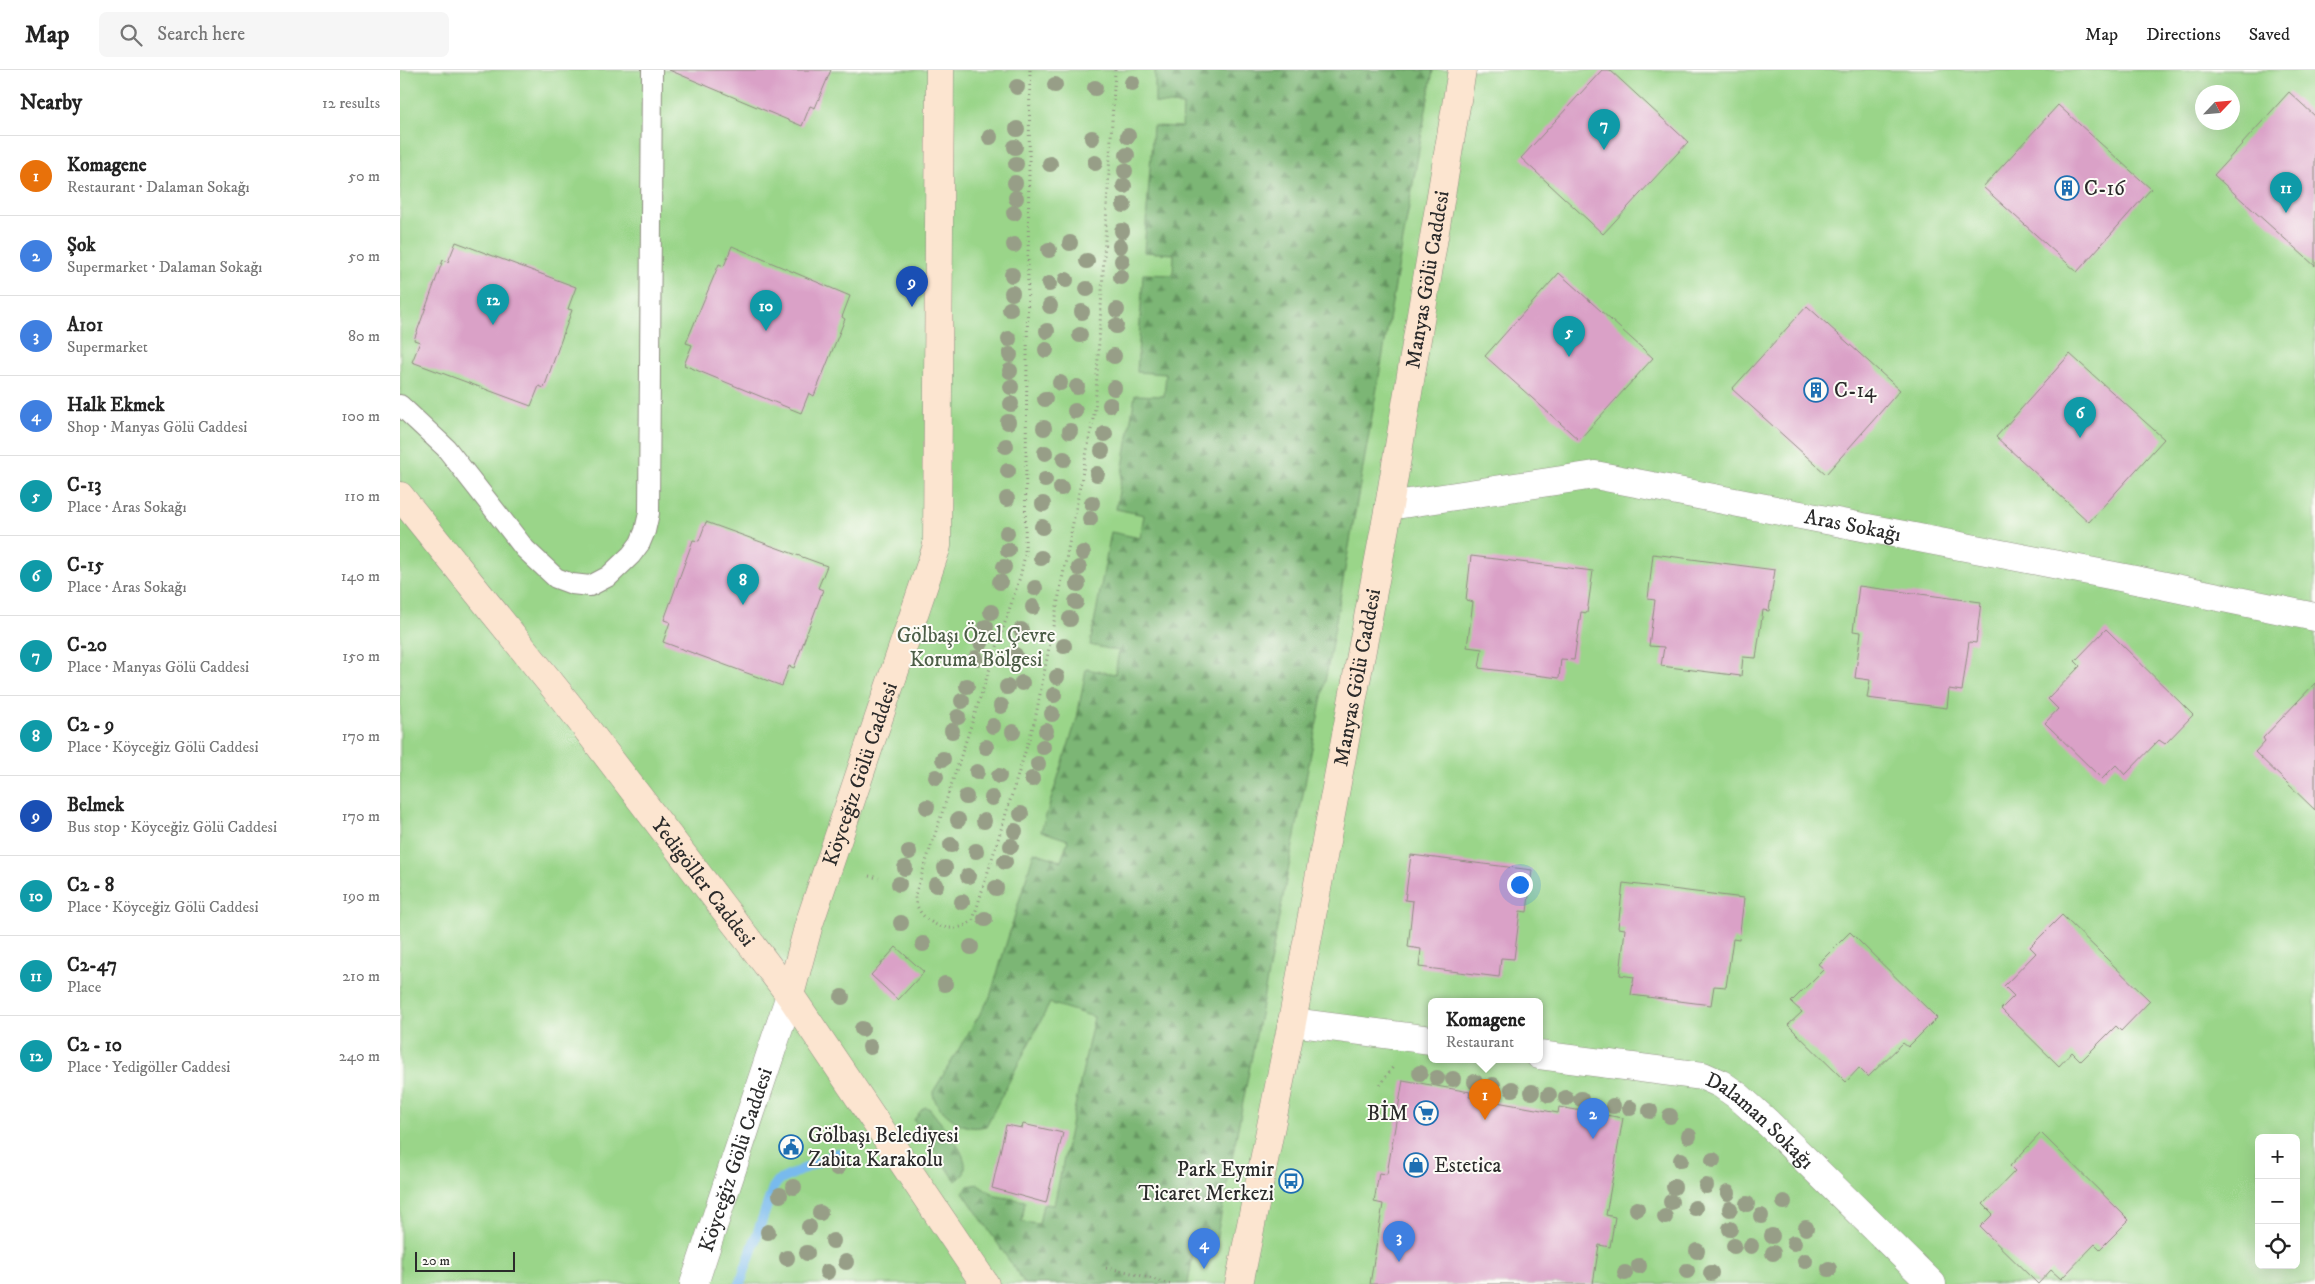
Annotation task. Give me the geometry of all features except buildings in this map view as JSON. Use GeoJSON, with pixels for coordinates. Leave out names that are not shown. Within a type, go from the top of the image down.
{"type":"FeatureCollection","features":[{"type":"Feature","properties":{"kind":"street","name":"Köyceğiz Gölü Caddesi"},"geometry":{"type":"LineString","coordinates":[[694,1284],[790,995],[809,924],[937,546],[940,70]]}},
{"type":"Feature","properties":{"kind":"street","name":"Manyas Gölü Caddesi"},"geometry":{"type":"LineString","coordinates":[[1239,1284],[1292,1022],[1389,506],[1462,70]]}},
{"type":"Feature","properties":{"kind":"street","name":"Aras Sokağı"},"geometry":{"type":"LineString","coordinates":[[1389,506],[1595,475],[2161,585],[2315,617]]}},
{"type":"Feature","properties":{"kind":"street","name":"Yedigöller Caddesi"},"geometry":{"type":"LineString","coordinates":[[400,496],[570,706],[790,995],[985,1284]]}},
{"type":"Feature","properties":{"kind":"street"},"geometry":{"type":"LineString","coordinates":[[1292,1022],[1428,1040]]}},
{"type":"Feature","properties":{"kind":"street","name":"Dalaman Sokağı"},"geometry":{"type":"LineString","coordinates":[[1543,1056],[1703,1076],[1721,1084],[1768,1123],[1932,1284]]}},
{"type":"Feature","properties":{"kind":"lane"},"geometry":{"type":"LineString","coordinates":[[400,405],[446,448],[524,549],[556,578],[572,584],[590,586],[609,576],[631,555],[645,531],[649,513],[652,70]]}},
{"type":"Feature","properties":{"kind":"path"},"geometry":{"type":"LineString","coordinates":[[1030,70],[1025,555],[1020,577],[915,895],[918,908],[925,918],[936,925],[944,927],[964,926],[973,920],[1035,720],[1095,409],[1114,70]]}},
{"type":"Feature","properties":{"kind":"path"},"geometry":{"type":"LineString","coordinates":[[868,876],[879,878]]}},
{"type":"Feature","properties":{"kind":"path"},"geometry":{"type":"LineString","coordinates":[[1380,1085],[1397,1062]]}},
{"type":"Feature","properties":{"kind":"path"},"geometry":{"type":"LineString","coordinates":[[1106,1268],[1170,1284]]}},
{"type":"Feature","properties":{"kind":"green space","name":"Gölbaşı Özel Çevre Koruma Bölgesi"},"geometry":{"type":"Polygon","coordinates":[[[400,70],[2315,70],[2315,1284],[400,1284],[400,70]]]}},
{"type":"Feature","properties":{"kind":"green space"},"geometry":{"type":"Polygon","coordinates":[[[1155,70],[1433,70],[1328,666],[1214,1251],[1194,1247],[1188,1284],[1025,1284],[963,1192],[968,1186],[978,1184],[996,1196],[1025,1201],[1022,1222],[1039,1224],[1043,1204],[1054,1205],[1094,1017],[1050,1003],[986,1126],[970,1127],[958,1123],[941,1109],[934,1098],[933,1092],[990,997],[1034,852],[1061,861],[1068,840],[1041,831],[1077,718],[1086,669],[1115,674],[1119,651],[1090,645],[1111,532],[1140,538],[1144,515],[1116,509],[1135,395],[1164,396],[1166,374],[1137,372],[1143,274],[1173,275],[1174,254],[1144,252],[1153,126],[1182,127],[1183,105],[1155,103],[1155,70]]]}},
{"type":"Feature","properties":{"kind":"green space"},"geometry":{"type":"Polygon","coordinates":[[[923,1108],[930,1109],[962,1154],[965,1162],[965,1171],[956,1181],[914,1120],[923,1108]]]}},
{"type":"Feature","properties":{"kind":"waterway"},"geometry":{"type":"LineString","coordinates":[[740,1284],[773,1188],[778,1181],[837,1153]]}},
{"type":"Feature","properties":{"kind":"place","name":"C-20"},"geometry":{"type":"Point","coordinates":[1604,150]}},
{"type":"Feature","properties":{"kind":"place","name":"C-16"},"geometry":{"type":"Point","coordinates":[2067,188]}},
{"type":"Feature","properties":{"kind":"place","name":"C2-47"},"geometry":{"type":"Point","coordinates":[2286,213]}},
{"type":"Feature","properties":{"kind":"place","name":"Belmek"},"geometry":{"type":"Point","coordinates":[912,307]}},
{"type":"Feature","properties":{"kind":"place","name":"C2 - 10"},"geometry":{"type":"Point","coordinates":[493,325]}},
{"type":"Feature","properties":{"kind":"place","name":"C2 - 8"},"geometry":{"type":"Point","coordinates":[766,331]}},
{"type":"Feature","properties":{"kind":"place","name":"C-13"},"geometry":{"type":"Point","coordinates":[1569,357]}},
{"type":"Feature","properties":{"kind":"place","name":"C-14"},"geometry":{"type":"Point","coordinates":[1816,390]}},
{"type":"Feature","properties":{"kind":"place","name":"C-15"},"geometry":{"type":"Point","coordinates":[2080,438]}},
{"type":"Feature","properties":{"kind":"place","name":"C2 - 9"},"geometry":{"type":"Point","coordinates":[743,605]}},
{"type":"Feature","properties":{"kind":"place","name":"BİM"},"geometry":{"type":"Point","coordinates":[1426,1113]}},
{"type":"Feature","properties":{"kind":"place","name":"Komagene"},"geometry":{"type":"Point","coordinates":[1485,1120]}},
{"type":"Feature","properties":{"kind":"place","name":"Şok"},"geometry":{"type":"Point","coordinates":[1593,1139]}},
{"type":"Feature","properties":{"kind":"place","name":"Gölbaşı Belediyesi Zabita Karakolu"},"geometry":{"type":"Point","coordinates":[791,1147]}},
{"type":"Feature","properties":{"kind":"place","name":"Estetica"},"geometry":{"type":"Point","coordinates":[1416,1165]}},
{"type":"Feature","properties":{"kind":"place","name":"Park Eymir Ticaret Merkezi"},"geometry":{"type":"Point","coordinates":[1291,1181]}},
{"type":"Feature","properties":{"kind":"place","name":"A101"},"geometry":{"type":"Point","coordinates":[1399,1262]}},
{"type":"Feature","properties":{"kind":"place","name":"Halk Ekmek"},"geometry":{"type":"Point","coordinates":[1204,1269]}}]}
